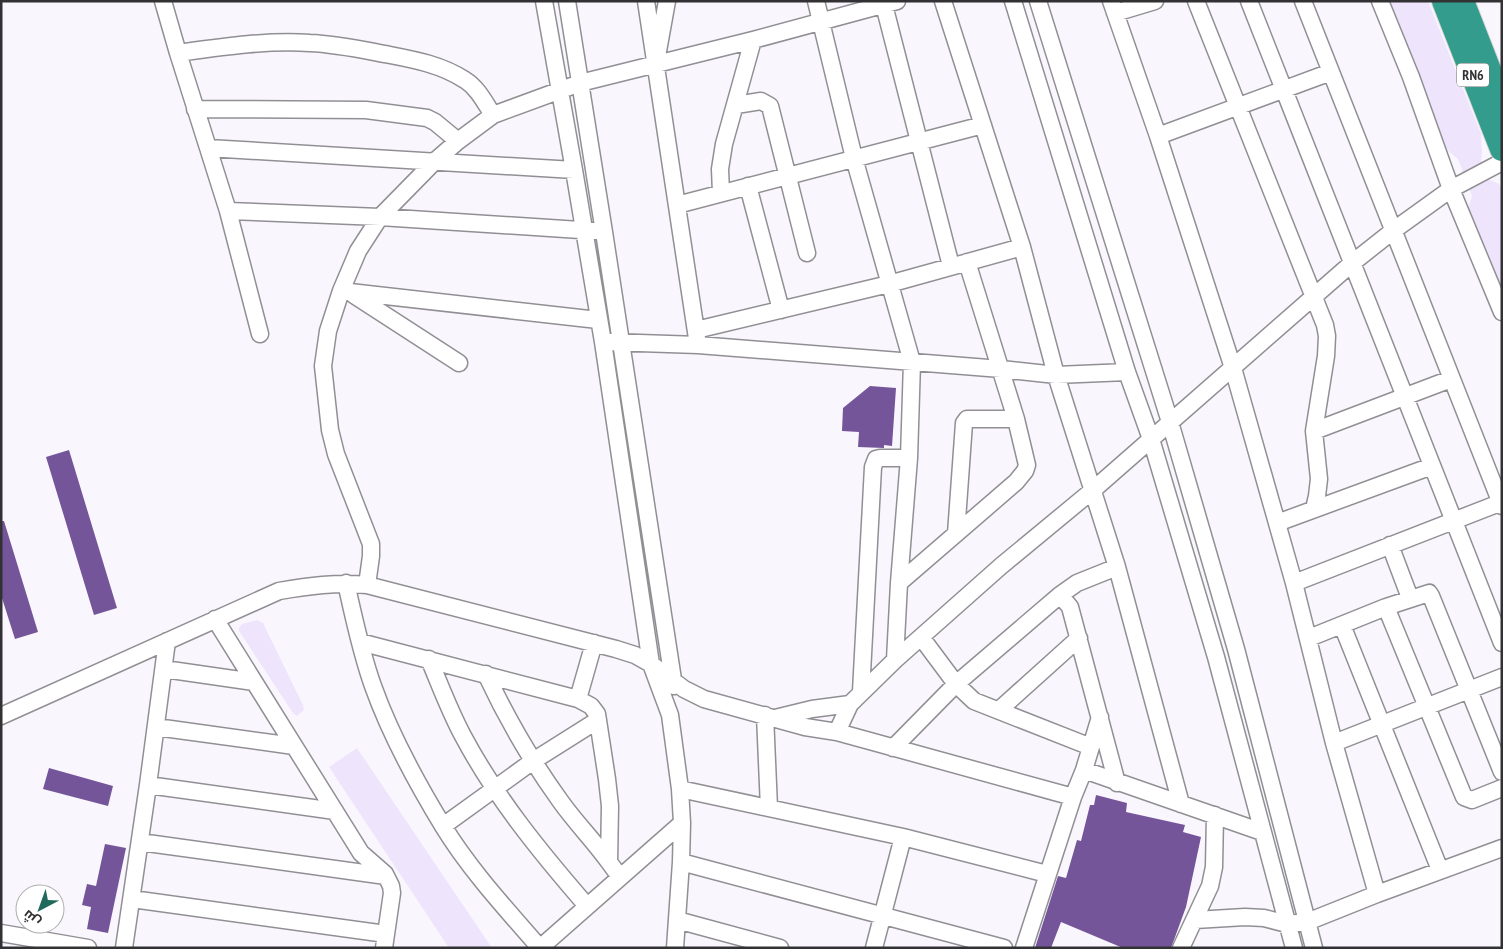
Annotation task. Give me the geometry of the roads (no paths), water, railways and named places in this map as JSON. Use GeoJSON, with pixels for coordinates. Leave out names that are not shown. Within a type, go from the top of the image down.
{"type":"FeatureCollection","features":[{"type":"Feature","properties":{"kind":"highway","name":"RN6"},"geometry":{"type":"LineString","coordinates":[[1444,1],[1502,149]]}},
{"type":"Feature","properties":{"kind":"highway","name":"RN6"},"geometry":{"type":"LineString","coordinates":[[1462,1],[1502,103]]}},
{"type":"Feature","properties":{"kind":"street"},"geometry":{"type":"LineString","coordinates":[[163,1],[228,210],[260,334]]}},
{"type":"Feature","properties":{"kind":"street"},"geometry":{"type":"LineString","coordinates":[[646,1],[697,337]]}},
{"type":"Feature","properties":{"kind":"street"},"geometry":{"type":"LineString","coordinates":[[816,1],[854,158],[912,362],[909,458],[894,660]]}},
{"type":"Feature","properties":{"kind":"street"},"geometry":{"type":"LineString","coordinates":[[943,1],[1022,247],[1056,374],[1117,568],[1181,804]]}},
{"type":"Feature","properties":{"kind":"street"},"geometry":{"type":"LineString","coordinates":[[1013,1],[1127,372],[1151,439],[1216,657],[1294,948]]}},
{"type":"Feature","properties":{"kind":"street"},"geometry":{"type":"LineString","coordinates":[[1038,1],[1170,422],[1236,649],[1314,948]]}},
{"type":"Feature","properties":{"kind":"street"},"geometry":{"type":"LineString","coordinates":[[1155,1],[1113,7],[1158,136],[1233,368],[1294,582],[1334,743],[1377,894]]}},
{"type":"Feature","properties":{"kind":"street"},"geometry":{"type":"LineString","coordinates":[[1196,1],[1239,106],[1313,298],[1325,324],[1327,336],[1326,356],[1314,431],[1319,479],[1314,509]]}},
{"type":"Feature","properties":{"kind":"street"},"geometry":{"type":"LineString","coordinates":[[1249,1],[1351,264],[1406,397],[1502,643]]}},
{"type":"Feature","properties":{"kind":"street"},"geometry":{"type":"LineString","coordinates":[[1294,582],[1501,503],[1303,1]]}},
{"type":"Feature","properties":{"kind":"street"},"geometry":{"type":"LineString","coordinates":[[1380,1],[1411,78],[1451,189],[1502,312]]}},
{"type":"Feature","properties":{"kind":"street"},"geometry":{"type":"LineString","coordinates":[[670,715],[674,682],[568,5],[539,2],[560,90],[585,231],[651,664],[670,715],[680,789],[682,823],[675,948]]}},
{"type":"Feature","properties":{"kind":"street"},"geometry":{"type":"LineString","coordinates":[[656,64],[670,2]]}},
{"type":"Feature","properties":{"kind":"street"},"geometry":{"type":"LineString","coordinates":[[367,585],[371,556],[370,544],[336,454],[330,430],[323,366],[328,331],[346,291],[358,251],[380,217],[458,140],[493,115],[580,83],[754,40],[888,2],[920,142],[959,264],[1001,369],[1027,465],[1025,471],[1016,482],[899,583]]}},
{"type":"Feature","properties":{"kind":"street"},"geometry":{"type":"LineString","coordinates":[[721,193],[720,169],[724,144],[754,40]]}},
{"type":"Feature","properties":{"kind":"street"},"geometry":{"type":"LineString","coordinates":[[178,53],[245,46],[310,43],[353,48],[420,60],[446,69],[466,80],[477,91],[493,115]]}},
{"type":"Feature","properties":{"kind":"street"},"geometry":{"type":"LineString","coordinates":[[1158,136],[1331,72]]}},
{"type":"Feature","properties":{"kind":"street"},"geometry":{"type":"LineString","coordinates":[[736,105],[761,101],[770,106],[786,176],[807,253]]}},
{"type":"Feature","properties":{"kind":"street"},"geometry":{"type":"LineString","coordinates":[[196,109],[366,110],[427,118],[458,140]]}},
{"type":"Feature","properties":{"kind":"street"},"geometry":{"type":"LineString","coordinates":[[677,205],[983,125]]}},
{"type":"Feature","properties":{"kind":"street"},"geometry":{"type":"LineString","coordinates":[[208,148],[574,170]]}},
{"type":"Feature","properties":{"kind":"street"},"geometry":{"type":"LineString","coordinates":[[837,732],[850,704],[894,660],[1001,566],[1093,490],[1351,264],[1451,189],[1502,162]]}},
{"type":"Feature","properties":{"kind":"street"},"geometry":{"type":"LineString","coordinates":[[748,186],[781,310]]}},
{"type":"Feature","properties":{"kind":"street"},"geometry":{"type":"LineString","coordinates":[[228,210],[380,217],[604,232]]}},
{"type":"Feature","properties":{"kind":"street"},"geometry":{"type":"LineString","coordinates":[[697,337],[781,310],[889,284],[1022,247]]}},
{"type":"Feature","properties":{"kind":"street"},"geometry":{"type":"LineString","coordinates":[[346,291],[598,320]]}},
{"type":"Feature","properties":{"kind":"street"},"geometry":{"type":"LineString","coordinates":[[346,291],[459,363]]}},
{"type":"Feature","properties":{"kind":"street"},"geometry":{"type":"LineString","coordinates":[[603,342],[621,343],[697,337],[912,362],[1056,374],[1127,372]]}},
{"type":"Feature","properties":{"kind":"street"},"geometry":{"type":"LineString","coordinates":[[1314,431],[1451,379]]}},
{"type":"Feature","properties":{"kind":"street"},"geometry":{"type":"LineString","coordinates":[[956,534],[964,422],[967,419],[1016,419]]}},
{"type":"Feature","properties":{"kind":"street"},"geometry":{"type":"LineString","coordinates":[[861,692],[873,466],[876,459],[880,458],[909,458]]}},
{"type":"Feature","properties":{"kind":"street"},"geometry":{"type":"LineString","coordinates":[[1277,523],[1432,466]]}},
{"type":"Feature","properties":{"kind":"street"},"geometry":{"type":"LineString","coordinates":[[1390,545],[1410,598]]}},
{"type":"Feature","properties":{"kind":"street"},"geometry":{"type":"LineString","coordinates":[[893,748],[956,684],[1060,595],[1076,583],[1117,568]]}},
{"type":"Feature","properties":{"kind":"street"},"geometry":{"type":"LineString","coordinates":[[346,583],[360,642],[374,687],[398,742],[443,826],[468,863],[540,948],[682,823]]}},
{"type":"Feature","properties":{"kind":"street"},"geometry":{"type":"LineString","coordinates":[[1,716],[279,591],[346,583],[367,585],[635,655],[651,664],[674,682],[704,698],[806,727],[837,732],[1074,797]]}},
{"type":"Feature","properties":{"kind":"street"},"geometry":{"type":"LineString","coordinates":[[1309,638],[1410,598],[1427,593],[1432,596],[1502,772]]}},
{"type":"Feature","properties":{"kind":"street"},"geometry":{"type":"LineString","coordinates":[[1060,595],[1070,607],[1117,783]]}},
{"type":"Feature","properties":{"kind":"street"},"geometry":{"type":"LineString","coordinates":[[1386,607],[1464,797],[1472,800],[1502,788]]}},
{"type":"Feature","properties":{"kind":"street"},"geometry":{"type":"LineString","coordinates":[[132,899],[385,941],[392,893],[386,876],[361,853],[215,619]]}},
{"type":"Feature","properties":{"kind":"street"},"geometry":{"type":"LineString","coordinates":[[1342,625],[1440,870]]}},
{"type":"Feature","properties":{"kind":"street"},"geometry":{"type":"LineString","coordinates":[[921,637],[956,684],[974,701],[1091,747]]}},
{"type":"Feature","properties":{"kind":"street"},"geometry":{"type":"LineString","coordinates":[[999,710],[1079,638]]}},
{"type":"Feature","properties":{"kind":"street"},"geometry":{"type":"LineString","coordinates":[[124,948],[167,641]]}},
{"type":"Feature","properties":{"kind":"street"},"geometry":{"type":"LineString","coordinates":[[360,642],[578,699],[591,706],[597,714],[610,806],[609,862]]}},
{"type":"Feature","properties":{"kind":"street"},"geometry":{"type":"LineString","coordinates":[[578,699],[594,643]]}},
{"type":"Feature","properties":{"kind":"street"},"geometry":{"type":"LineString","coordinates":[[429,659],[450,711],[495,788],[530,838],[587,906]]}},
{"type":"Feature","properties":{"kind":"street"},"geometry":{"type":"LineString","coordinates":[[164,669],[254,682]]}},
{"type":"Feature","properties":{"kind":"street"},"geometry":{"type":"LineString","coordinates":[[486,674],[504,714],[533,761],[561,803],[620,877]]}},
{"type":"Feature","properties":{"kind":"street"},"geometry":{"type":"LineString","coordinates":[[1334,743],[1502,677]]}},
{"type":"Feature","properties":{"kind":"street"},"geometry":{"type":"LineString","coordinates":[[770,716],[850,704]]}},
{"type":"Feature","properties":{"kind":"street"},"geometry":{"type":"LineString","coordinates":[[769,808],[770,716]]}},
{"type":"Feature","properties":{"kind":"street"},"geometry":{"type":"LineString","coordinates":[[1024,948],[1100,717]]}},
{"type":"Feature","properties":{"kind":"street"},"geometry":{"type":"LineString","coordinates":[[443,826],[533,761],[598,720]]}},
{"type":"Feature","properties":{"kind":"street"},"geometry":{"type":"LineString","coordinates":[[156,727],[294,746]]}},
{"type":"Feature","properties":{"kind":"street"},"geometry":{"type":"LineString","coordinates":[[1084,770],[1262,832]]}},
{"type":"Feature","properties":{"kind":"street"},"geometry":{"type":"LineString","coordinates":[[148,785],[334,811]]}},
{"type":"Feature","properties":{"kind":"street"},"geometry":{"type":"LineString","coordinates":[[680,789],[902,837],[1047,874]]}},
{"type":"Feature","properties":{"kind":"street"},"geometry":{"type":"LineString","coordinates":[[1181,948],[1210,886],[1214,867],[1216,815]]}},
{"type":"Feature","properties":{"kind":"street"},"geometry":{"type":"LineString","coordinates":[[874,948],[902,837]]}},
{"type":"Feature","properties":{"kind":"street"},"geometry":{"type":"LineString","coordinates":[[140,842],[386,876]]}},
{"type":"Feature","properties":{"kind":"street"},"geometry":{"type":"LineString","coordinates":[[1195,920],[1246,917],[1264,918],[1287,924],[1307,922],[1502,848]]}},
{"type":"Feature","properties":{"kind":"street"},"geometry":{"type":"LineString","coordinates":[[681,862],[1004,948]]}},
{"type":"Feature","properties":{"kind":"street"},"geometry":{"type":"LineString","coordinates":[[677,920],[754,944],[780,948]]}},
{"type":"Feature","properties":{"kind":"street"},"geometry":{"type":"LineString","coordinates":[[1,933],[88,948]]}}]}
